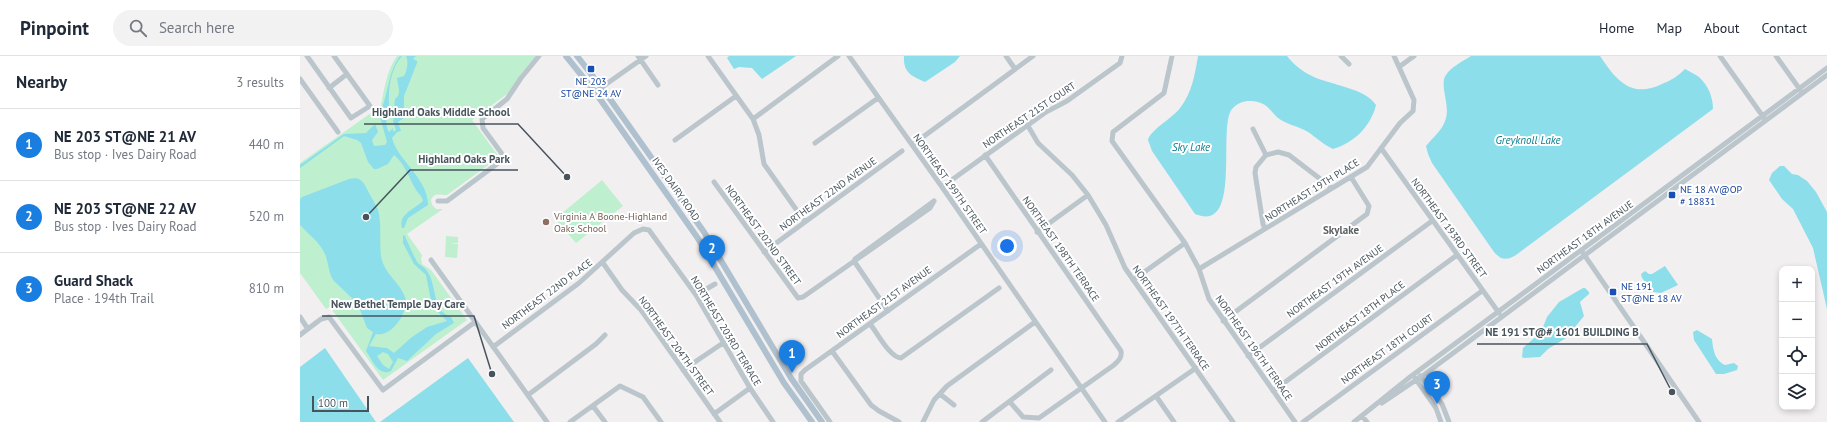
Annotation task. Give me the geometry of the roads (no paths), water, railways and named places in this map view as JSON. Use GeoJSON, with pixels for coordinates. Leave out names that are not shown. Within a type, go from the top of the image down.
{"type":"FeatureCollection","features":[{"type":"Feature","properties":{"kind":"main road","name":"IVES DAIRY ROAD"},"geometry":{"type":"LineString","coordinates":[[566,56],[595,92],[697,237],[784,383],[812,422]]}},
{"type":"Feature","properties":{"kind":"main road","name":"IVES DAIRY ROAD"},"geometry":{"type":"LineString","coordinates":[[577,56],[602,88],[704,232],[791,378],[822,422]]}},
{"type":"Feature","properties":{"kind":"street"},"geometry":{"type":"LineString","coordinates":[[306,56],[351,118],[370,106],[334,56]]}},
{"type":"Feature","properties":{"kind":"street"},"geometry":{"type":"LineString","coordinates":[[438,201],[447,201],[505,158],[483,128],[482,119],[507,99],[540,56]]}},
{"type":"Feature","properties":{"kind":"street"},"geometry":{"type":"LineString","coordinates":[[595,92],[639,58],[646,56]]}},
{"type":"Feature","properties":{"kind":"street"},"geometry":{"type":"LineString","coordinates":[[708,56],[753,119],[759,134],[764,164],[805,222]]}},
{"type":"Feature","properties":{"kind":"street"},"geometry":{"type":"LineString","coordinates":[[753,119],[838,56]]}},
{"type":"Feature","properties":{"kind":"street","name":"NORTHEAST 199TH STREET"},"geometry":{"type":"LineString","coordinates":[[849,56],[1105,422]]}},
{"type":"Feature","properties":{"kind":"street"},"geometry":{"type":"LineString","coordinates":[[1006,56],[1015,69]]}},
{"type":"Feature","properties":{"kind":"street"},"geometry":{"type":"LineString","coordinates":[[912,145],[1033,56]]}},
{"type":"Feature","properties":{"kind":"street","name":"NORTHEAST 21ST COURT"},"geometry":{"type":"LineString","coordinates":[[942,187],[985,155],[1120,64],[1122,56]]}},
{"type":"Feature","properties":{"kind":"street","name":"NORTHEAST 196TH TERRACE"},"geometry":{"type":"LineString","coordinates":[[1172,56],[1164,93],[1113,132],[1112,141],[1184,243],[1199,269],[1209,299],[1223,321],[1295,422]]}},
{"type":"Feature","properties":{"kind":"street"},"geometry":{"type":"LineString","coordinates":[[1341,56],[1349,64]]}},
{"type":"Feature","properties":{"kind":"street"},"geometry":{"type":"LineString","coordinates":[[1394,56],[1399,67],[1414,56]]}},
{"type":"Feature","properties":{"kind":"street"},"geometry":{"type":"LineString","coordinates":[[1720,56],[1764,118]]}},
{"type":"Feature","properties":{"kind":"street"},"geometry":{"type":"LineString","coordinates":[[1776,56],[1801,91]]}},
{"type":"Feature","properties":{"kind":"street"},"geometry":{"type":"LineString","coordinates":[[639,58],[658,85]]}},
{"type":"Feature","properties":{"kind":"street","name":"NORTHEAST 19TH PLACE"},"geometry":{"type":"LineString","coordinates":[[1199,269],[1367,167],[1400,123],[1413,111],[1414,100],[1399,67]]}},
{"type":"Feature","properties":{"kind":"street","name":"NORTHEAST 18TH AVENUE"},"geometry":{"type":"LineString","coordinates":[[1801,91],[1827,68]]}},
{"type":"Feature","properties":{"kind":"street"},"geometry":{"type":"LineString","coordinates":[[329,88],[347,74]]}},
{"type":"Feature","properties":{"kind":"street","name":"NORTHEAST 18TH AVENUE"},"geometry":{"type":"LineString","coordinates":[[1355,422],[1498,311],[1801,91],[1827,75]]}},
{"type":"Feature","properties":{"kind":"street"},"geometry":{"type":"LineString","coordinates":[[300,79],[338,132]]}},
{"type":"Feature","properties":{"kind":"street"},"geometry":{"type":"LineString","coordinates":[[675,140],[736,96]]}},
{"type":"Feature","properties":{"kind":"street"},"geometry":{"type":"LineString","coordinates":[[815,143],[878,98]]}},
{"type":"Feature","properties":{"kind":"street","name":"NORTHEAST 18TH AVENUE"},"geometry":{"type":"LineString","coordinates":[[1355,422],[1422,376],[1584,256],[1764,118]]}},
{"type":"Feature","properties":{"kind":"street","name":"NORTHEAST 197TH TERRACE"},"geometry":{"type":"LineString","coordinates":[[1028,126],[1038,142],[1072,175],[1088,195],[1106,225],[1125,268],[1233,422]]}},
{"type":"Feature","properties":{"kind":"street"},"geometry":{"type":"LineString","coordinates":[[1253,128],[1266,154]]}},
{"type":"Feature","properties":{"kind":"street","name":"NORTHEAST 193RD STREET"},"geometry":{"type":"LineString","coordinates":[[1381,148],[1482,291],[1502,316]]}},
{"type":"Feature","properties":{"kind":"street","name":"NORTHEAST 22ND AVENUE"},"geometry":{"type":"LineString","coordinates":[[764,252],[902,151]]}},
{"type":"Feature","properties":{"kind":"street"},"geometry":{"type":"LineString","coordinates":[[1265,229],[1258,202],[1255,173],[1256,167],[1266,154],[1278,152],[1289,155],[1332,188]]}},
{"type":"Feature","properties":{"kind":"street","name":"NORTHEAST 198TH TERRACE"},"geometry":{"type":"LineString","coordinates":[[985,155],[1121,351],[1121,358],[1114,365],[1081,388]]}},
{"type":"Feature","properties":{"kind":"street"},"geometry":{"type":"LineString","coordinates":[[1223,321],[1367,214],[1369,206],[1351,177]]}},
{"type":"Feature","properties":{"kind":"street","name":"NORTHEAST 202ND STREET"},"geometry":{"type":"LineString","coordinates":[[714,182],[798,298],[810,293],[854,261]]}},
{"type":"Feature","properties":{"kind":"street"},"geometry":{"type":"LineString","coordinates":[[1037,232],[1088,195]]}},
{"type":"Feature","properties":{"kind":"street"},"geometry":{"type":"LineString","coordinates":[[934,202],[930,208],[854,261],[856,257],[934,202]]}},
{"type":"Feature","properties":{"kind":"street","name":"NORTHEAST 19TH AVENUE"},"geometry":{"type":"LineString","coordinates":[[1248,356],[1432,221]]}},
{"type":"Feature","properties":{"kind":"street","name":"NORTHEAST 22ND PLACE"},"geometry":{"type":"LineString","coordinates":[[493,347],[579,283],[634,233],[643,229],[649,230]]}},
{"type":"Feature","properties":{"kind":"street","name":"NORTHEAST 203RD TERRACE"},"geometry":{"type":"LineString","coordinates":[[649,230],[696,295],[750,388],[773,422]]}},
{"type":"Feature","properties":{"kind":"street"},"geometry":{"type":"LineString","coordinates":[[1133,280],[1184,243]]}},
{"type":"Feature","properties":{"kind":"street","name":"NORTHEAST 21ST AVENUE"},"geometry":{"type":"LineString","coordinates":[[830,422],[804,385],[801,377],[805,370],[981,244]]}},
{"type":"Feature","properties":{"kind":"street"},"geometry":{"type":"LineString","coordinates":[[1581,250],[1699,422]]}},
{"type":"Feature","properties":{"kind":"street","name":"NORTHEAST 18TH PLACE"},"geometry":{"type":"LineString","coordinates":[[1273,391],[1458,255]]}},
{"type":"Feature","properties":{"kind":"street"},"geometry":{"type":"LineString","coordinates":[[431,260],[547,422]]}},
{"type":"Feature","properties":{"kind":"street"},"geometry":{"type":"LineString","coordinates":[[854,261],[888,311]]}},
{"type":"Feature","properties":{"kind":"street","name":"NORTHEAST 204TH STREET"},"geometry":{"type":"LineString","coordinates":[[602,263],[622,290],[641,310],[720,422]]}},
{"type":"Feature","properties":{"kind":"street"},"geometry":{"type":"LineString","coordinates":[[696,295],[715,284]]}},
{"type":"Feature","properties":{"kind":"street"},"geometry":{"type":"LineString","coordinates":[[870,324],[892,354],[899,358],[910,353],[999,288]]}},
{"type":"Feature","properties":{"kind":"street","name":"NORTHEAST 18TH COURT"},"geometry":{"type":"LineString","coordinates":[[1303,422],[1482,291]]}},
{"type":"Feature","properties":{"kind":"street"},"geometry":{"type":"LineString","coordinates":[[300,317],[308,329]]}},
{"type":"Feature","properties":{"kind":"street"},"geometry":{"type":"LineString","coordinates":[[300,334],[321,319],[329,317],[383,390],[475,322]]}},
{"type":"Feature","properties":{"kind":"street"},"geometry":{"type":"LineString","coordinates":[[923,422],[946,386],[1035,322]]}},
{"type":"Feature","properties":{"kind":"street"},"geometry":{"type":"LineString","coordinates":[[528,395],[596,344],[605,335]]}},
{"type":"Feature","properties":{"kind":"street"},"geometry":{"type":"LineString","coordinates":[[683,370],[723,343]]}},
{"type":"Feature","properties":{"kind":"street"},"geometry":{"type":"LineString","coordinates":[[832,351],[871,405],[879,412],[899,422]]}},
{"type":"Feature","properties":{"kind":"street"},"geometry":{"type":"LineString","coordinates":[[1118,422],[1196,368]]}},
{"type":"Feature","properties":{"kind":"street"},"geometry":{"type":"LineString","coordinates":[[982,422],[1051,370]]}},
{"type":"Feature","properties":{"kind":"street"},"geometry":{"type":"LineString","coordinates":[[1442,422],[1438,413],[1415,381],[1415,374],[1422,376],[1444,410],[1449,422]]}},
{"type":"Feature","properties":{"kind":"street"},"geometry":{"type":"LineString","coordinates":[[570,422],[620,386],[643,397],[661,422]]}},
{"type":"Feature","properties":{"kind":"street"},"geometry":{"type":"LineString","coordinates":[[714,414],[750,388]]}},
{"type":"Feature","properties":{"kind":"street"},"geometry":{"type":"LineString","coordinates":[[1010,402],[1023,418],[1034,419],[1043,415],[1081,388]]}},
{"type":"Feature","properties":{"kind":"street"},"geometry":{"type":"LineString","coordinates":[[940,394],[954,405]]}},
{"type":"Feature","properties":{"kind":"street"},"geometry":{"type":"LineString","coordinates":[[1156,396],[1174,422]]}},
{"type":"Feature","properties":{"kind":"street"},"geometry":{"type":"LineString","coordinates":[[593,406],[605,422]]}},
{"type":"Feature","properties":{"kind":"street"},"geometry":{"type":"LineString","coordinates":[[1438,413],[1444,410]]}},
{"type":"Feature","properties":{"kind":"street"},"geometry":{"type":"LineString","coordinates":[[1362,417],[1367,422]]}},
{"type":"Feature","properties":{"kind":"water"},"geometry":{"type":"Polygon","coordinates":[[[400,56],[402,56],[395,66],[391,79],[389,108],[386,124],[389,132],[393,128],[393,132],[396,130],[393,121],[396,113],[394,108],[395,99],[399,93],[397,78],[404,76],[405,74],[407,69],[406,56],[416,56],[413,59],[417,61],[417,63],[404,96],[404,118],[398,122],[401,131],[397,132],[392,138],[400,154],[423,186],[427,195],[428,205],[408,218],[404,228],[402,228],[402,219],[408,212],[423,201],[404,166],[394,155],[388,164],[374,169],[368,162],[361,143],[357,140],[344,136],[300,168],[300,165],[344,134],[366,133],[375,124],[378,132],[372,140],[374,146],[385,145],[387,142],[380,117],[381,110],[393,69],[400,56]]]}},
{"type":"Feature","properties":{"kind":"water"},"geometry":{"type":"Polygon","coordinates":[[[729,56],[796,56],[762,79],[752,68],[739,67],[734,69],[727,58],[729,56]]]}},
{"type":"Feature","properties":{"kind":"water"},"geometry":{"type":"Polygon","coordinates":[[[904,56],[960,56],[955,62],[925,82],[909,73],[905,66],[904,56]]]}},
{"type":"Feature","properties":{"kind":"water","name":"Sky Lake"},"geometry":{"type":"Polygon","coordinates":[[[1198,56],[1287,56],[1299,68],[1310,75],[1356,91],[1371,99],[1376,105],[1374,113],[1366,127],[1355,138],[1348,143],[1333,149],[1305,130],[1276,117],[1265,105],[1261,103],[1248,101],[1239,103],[1232,109],[1228,120],[1226,176],[1224,194],[1219,209],[1210,216],[1195,214],[1152,151],[1148,140],[1153,132],[1177,112],[1184,102],[1196,70],[1198,56]]]}},
{"type":"Feature","properties":{"kind":"water","name":"Greyknoll Lake"},"geometry":{"type":"Polygon","coordinates":[[[1471,56],[1600,56],[1612,73],[1625,85],[1641,89],[1651,88],[1675,78],[1685,69],[1699,77],[1705,84],[1711,96],[1713,109],[1516,255],[1504,259],[1499,257],[1494,252],[1432,163],[1426,146],[1445,122],[1447,107],[1444,79],[1446,75],[1457,64],[1471,56]]]}},
{"type":"Feature","properties":{"kind":"water"},"geometry":{"type":"Polygon","coordinates":[[[1780,166],[1784,166],[1792,174],[1798,175],[1807,181],[1816,192],[1827,212],[1827,309],[1813,248],[1793,209],[1782,199],[1769,180],[1772,173],[1780,166]]]}},
{"type":"Feature","properties":{"kind":"water"},"geometry":{"type":"Polygon","coordinates":[[[356,178],[362,181],[377,207],[380,221],[381,256],[385,268],[399,286],[406,302],[405,309],[394,327],[388,332],[376,334],[369,346],[387,348],[394,353],[412,337],[427,327],[447,321],[432,306],[426,275],[414,264],[403,243],[403,235],[405,236],[417,261],[426,270],[430,277],[440,309],[451,317],[454,323],[436,334],[407,361],[398,358],[391,371],[382,372],[366,351],[373,332],[367,328],[356,302],[334,281],[323,249],[300,225],[300,199],[302,197],[349,179],[356,178]],[[383,352],[377,356],[383,365],[389,369],[393,362],[388,354],[383,352]]]}},
{"type":"Feature","properties":{"kind":"water"},"geometry":{"type":"Polygon","coordinates":[[[1665,266],[1678,285],[1661,293],[1653,292],[1642,278],[1641,274],[1645,271],[1652,274],[1665,266]]]}},
{"type":"Feature","properties":{"kind":"water"},"geometry":{"type":"Polygon","coordinates":[[[1583,288],[1589,292],[1589,294],[1580,302],[1584,316],[1566,338],[1548,349],[1540,357],[1522,357],[1523,348],[1541,332],[1547,317],[1559,302],[1583,288]]]}},
{"type":"Feature","properties":{"kind":"water"},"geometry":{"type":"Polygon","coordinates":[[[1697,330],[1712,339],[1716,357],[1721,363],[1725,365],[1734,363],[1738,366],[1737,370],[1724,374],[1716,374],[1694,340],[1693,332],[1697,330]]]}},
{"type":"Feature","properties":{"kind":"water"},"geometry":{"type":"Polygon","coordinates":[[[325,348],[376,422],[300,422],[300,367],[325,348]]]}},
{"type":"Feature","properties":{"kind":"water"},"geometry":{"type":"Polygon","coordinates":[[[468,358],[514,422],[380,422],[468,358]]]}},
{"type":"Feature","properties":{"kind":"place","name":"NE 203 ST@NE 24 AV"},"geometry":{"type":"Point","coordinates":[591,69]}},
{"type":"Feature","properties":{"kind":"place","name":"Highland Oaks Middle School"},"geometry":{"type":"Point","coordinates":[567,177]}},
{"type":"Feature","properties":{"kind":"place","name":"NE 18 AV@OP # 18831"},"geometry":{"type":"Point","coordinates":[1672,195]}},
{"type":"Feature","properties":{"kind":"place","name":"Highland Oaks Park"},"geometry":{"type":"Point","coordinates":[366,217]}},
{"type":"Feature","properties":{"kind":"place","name":"Virginia A Boone-Highland Oaks School"},"geometry":{"type":"Point","coordinates":[546,222]}},
{"type":"Feature","properties":{"kind":"place","name":"NE 203 ST@NE 22 AV"},"geometry":{"type":"Point","coordinates":[712,268]}},
{"type":"Feature","properties":{"kind":"place","name":"NE 191 ST@NE 18 AV"},"geometry":{"type":"Point","coordinates":[1613,292]}},
{"type":"Feature","properties":{"kind":"place","name":"NE 203 ST@NE 21 AV"},"geometry":{"type":"Point","coordinates":[792,373]}},
{"type":"Feature","properties":{"kind":"place","name":"New Bethel Temple Day Care"},"geometry":{"type":"Point","coordinates":[492,374]}},
{"type":"Feature","properties":{"kind":"place","name":"NE 191 ST@# 1601 BUILDING B"},"geometry":{"type":"Point","coordinates":[1672,392]}},
{"type":"Feature","properties":{"kind":"place","name":"Guard Shack"},"geometry":{"type":"Point","coordinates":[1437,404]}},
{"type":"Feature","properties":{"kind":"district","name":"Skylake"},"geometry":{"type":"Point","coordinates":[1341,230]}}]}
